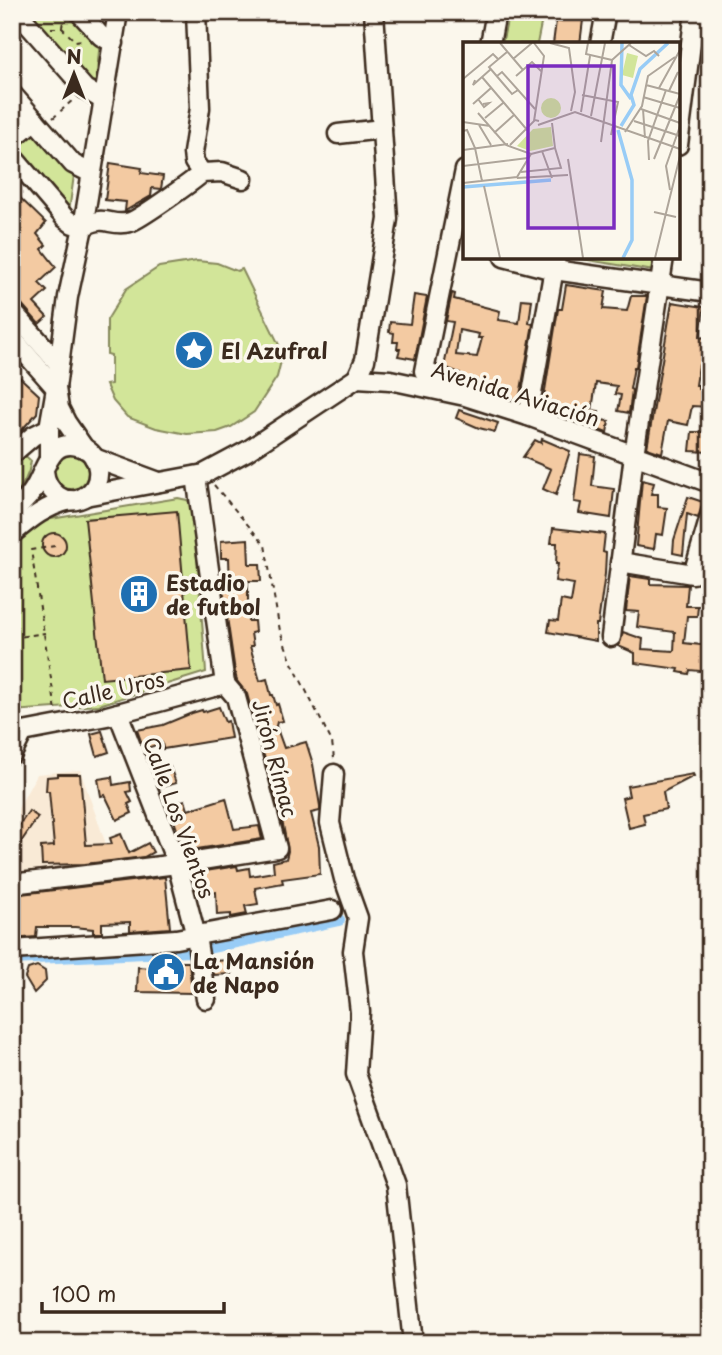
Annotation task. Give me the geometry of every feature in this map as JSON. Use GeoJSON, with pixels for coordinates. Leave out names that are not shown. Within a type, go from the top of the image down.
{"type":"FeatureCollection","features":[{"type":"Feature","properties":{"kind":"street"},"geometry":{"type":"LineString","coordinates":[[17,12],[85,89],[103,100]]}},
{"type":"Feature","properties":{"kind":"street"},"geometry":{"type":"LineString","coordinates":[[79,12],[101,36],[114,43]]}},
{"type":"Feature","properties":{"kind":"street"},"geometry":{"type":"LineString","coordinates":[[12,338],[57,388],[59,408],[98,466],[96,483],[78,498],[54,494],[44,480],[48,428],[57,388],[68,297],[83,227],[118,12]]}},
{"type":"Feature","properties":{"kind":"street"},"geometry":{"type":"LineString","coordinates":[[196,12],[200,108],[193,153],[194,162],[202,173]]}},
{"type":"Feature","properties":{"kind":"street"},"geometry":{"type":"LineString","coordinates":[[12,534],[40,511],[54,504],[200,475],[247,451],[356,378],[365,360],[388,219],[374,12]]}},
{"type":"Feature","properties":{"kind":"street"},"geometry":{"type":"LineString","coordinates":[[490,42],[496,12]]}},
{"type":"Feature","properties":{"kind":"street"},"geometry":{"type":"LineString","coordinates":[[600,42],[607,12]]}},
{"type":"Feature","properties":{"kind":"street"},"geometry":{"type":"LineString","coordinates":[[680,129],[695,12]]}},
{"type":"Feature","properties":{"kind":"street"},"geometry":{"type":"LineString","coordinates":[[12,94],[73,164],[91,173]]}},
{"type":"Feature","properties":{"kind":"street"},"geometry":{"type":"LineString","coordinates":[[14,134],[39,124]]}},
{"type":"Feature","properties":{"kind":"street"},"geometry":{"type":"LineString","coordinates":[[338,134],[382,129]]}},
{"type":"Feature","properties":{"kind":"street"},"geometry":{"type":"LineString","coordinates":[[12,156],[65,218],[83,227]]}},
{"type":"Feature","properties":{"kind":"street"},"geometry":{"type":"LineString","coordinates":[[83,227],[95,219],[131,222],[190,184],[202,173],[222,172],[243,179]]}},
{"type":"Feature","properties":{"kind":"street"},"geometry":{"type":"LineString","coordinates":[[463,189],[457,246],[424,371],[445,380],[466,396]]}},
{"type":"Feature","properties":{"kind":"street"},"geometry":{"type":"LineString","coordinates":[[521,259],[710,292]]}},
{"type":"Feature","properties":{"kind":"street"},"geometry":{"type":"LineString","coordinates":[[611,637],[634,455],[664,259]]}},
{"type":"Feature","properties":{"kind":"street"},"geometry":{"type":"LineString","coordinates":[[528,416],[555,263]]}},
{"type":"Feature","properties":{"kind":"street"},"geometry":{"type":"LineString","coordinates":[[12,310],[59,364]]}},
{"type":"Feature","properties":{"kind":"street","name":"Avenida Aviación"},"geometry":{"type":"LineString","coordinates":[[356,378],[390,380],[466,396],[710,483]]}},
{"type":"Feature","properties":{"kind":"street"},"geometry":{"type":"LineString","coordinates":[[12,454],[33,436],[48,428]]}},
{"type":"Feature","properties":{"kind":"street"},"geometry":{"type":"LineString","coordinates":[[12,513],[34,490],[46,464],[61,447],[69,446],[89,453],[162,483]]}},
{"type":"Feature","properties":{"kind":"street","name":"Jirón Rímac"},"geometry":{"type":"LineString","coordinates":[[177,864],[277,848],[236,697],[218,686],[200,475]]}},
{"type":"Feature","properties":{"kind":"street"},"geometry":{"type":"LineString","coordinates":[[620,562],[693,574],[710,517]]}},
{"type":"Feature","properties":{"kind":"street","name":"Calle Uros"},"geometry":{"type":"LineString","coordinates":[[18,729],[118,713],[218,686]]}},
{"type":"Feature","properties":{"kind":"street","name":"Calle Los Vientos"},"geometry":{"type":"LineString","coordinates":[[118,713],[177,864],[197,936],[206,999]]}},
{"type":"Feature","properties":{"kind":"street"},"geometry":{"type":"LineString","coordinates":[[12,754],[18,729]]}},
{"type":"Feature","properties":{"kind":"street"},"geometry":{"type":"LineString","coordinates":[[334,774],[330,823],[344,879],[358,918],[353,951],[360,1012],[356,1074],[396,1185],[414,1343]]}},
{"type":"Feature","properties":{"kind":"street"},"geometry":{"type":"LineString","coordinates":[[12,884],[177,864]]}},
{"type":"Feature","properties":{"kind":"street"},"geometry":{"type":"LineString","coordinates":[[12,950],[69,948],[197,936],[332,910]]}},
{"type":"Feature","properties":{"kind":"path"},"geometry":{"type":"LineString","coordinates":[[62,28],[64,12]]}},
{"type":"Feature","properties":{"kind":"path"},"geometry":{"type":"LineString","coordinates":[[44,28],[62,28],[75,41]]}},
{"type":"Feature","properties":{"kind":"path"},"geometry":{"type":"LineString","coordinates":[[39,124],[85,89]]}},
{"type":"Feature","properties":{"kind":"path"},"geometry":{"type":"LineString","coordinates":[[200,475],[265,545],[280,631],[292,663],[332,742],[334,774]]}},
{"type":"Feature","properties":{"kind":"path"},"geometry":{"type":"LineString","coordinates":[[55,546],[31,550],[57,711]]}},
{"type":"Feature","properties":{"kind":"path"},"geometry":{"type":"LineString","coordinates":[[12,638],[45,633]]}},
{"type":"Feature","properties":{"kind":"shaded area"},"geometry":{"type":"Polygon","coordinates":[[[80,770],[113,864],[12,874],[12,819],[37,774],[80,770]]]}},
{"type":"Feature","properties":{"kind":"green space"},"geometry":{"type":"Polygon","coordinates":[[[26,12],[74,12],[100,41],[96,81],[86,82],[26,12]]]}},
{"type":"Feature","properties":{"kind":"green space"},"geometry":{"type":"Polygon","coordinates":[[[509,12],[542,19],[537,42],[502,42],[509,12]]]}},
{"type":"Feature","properties":{"kind":"green space"},"geometry":{"type":"Polygon","coordinates":[[[36,130],[74,175],[69,212],[14,148],[36,130]]]}},
{"type":"Feature","properties":{"kind":"green space"},"geometry":{"type":"Polygon","coordinates":[[[582,259],[655,259],[654,271],[582,259]]]}},
{"type":"Feature","properties":{"kind":"green space","name":"El Azufral"},"geometry":{"type":"Polygon","coordinates":[[[197,261],[217,263],[237,271],[242,269],[283,353],[277,377],[254,412],[231,427],[217,432],[187,434],[156,428],[127,417],[113,401],[106,385],[111,384],[111,355],[107,354],[107,320],[126,289],[159,267],[197,261]]]}},
{"type":"Feature","properties":{"kind":"green space"},"geometry":{"type":"Polygon","coordinates":[[[21,452],[31,461],[25,481],[12,498],[12,460],[21,452]]]}},
{"type":"Feature","properties":{"kind":"green space"},"geometry":{"type":"Polygon","coordinates":[[[71,455],[83,460],[88,472],[83,484],[71,489],[59,484],[54,472],[59,460],[71,455]]]}},
{"type":"Feature","properties":{"kind":"green space"},"geometry":{"type":"Polygon","coordinates":[[[178,498],[187,500],[193,506],[206,672],[99,705],[12,711],[12,541],[45,520],[178,498]]]}},
{"type":"Feature","properties":{"kind":"building"},"geometry":{"type":"Polygon","coordinates":[[[562,12],[584,12],[580,42],[553,42],[556,21],[561,22],[562,12]]]}},
{"type":"Feature","properties":{"kind":"building"},"geometry":{"type":"Polygon","coordinates":[[[110,163],[142,168],[141,173],[163,176],[161,189],[152,188],[151,196],[125,211],[126,202],[105,200],[110,163]]]}},
{"type":"Feature","properties":{"kind":"building"},"geometry":{"type":"Polygon","coordinates":[[[12,190],[46,223],[37,234],[46,245],[42,249],[56,267],[39,283],[47,291],[34,303],[47,317],[39,324],[21,303],[12,300],[12,190]]]}},
{"type":"Feature","properties":{"kind":"building"},"geometry":{"type":"Polygon","coordinates":[[[566,285],[606,291],[603,309],[627,311],[631,296],[647,296],[630,389],[629,413],[618,411],[621,395],[615,394],[617,386],[596,383],[592,410],[599,411],[598,420],[609,421],[607,433],[542,409],[558,309],[562,309],[566,285]]]}},
{"type":"Feature","properties":{"kind":"building"},"geometry":{"type":"Polygon","coordinates":[[[452,293],[455,294],[454,299],[500,311],[498,320],[519,323],[522,299],[532,300],[529,323],[533,324],[519,401],[472,386],[459,377],[460,373],[444,367],[453,322],[446,321],[452,293]],[[459,330],[456,355],[477,357],[482,338],[478,338],[479,334],[459,330]]]}},
{"type":"Feature","properties":{"kind":"building"},"geometry":{"type":"Polygon","coordinates":[[[414,295],[427,297],[415,359],[398,356],[398,342],[393,342],[394,333],[389,332],[390,322],[410,324],[414,295]]]}},
{"type":"Feature","properties":{"kind":"building"},"geometry":{"type":"Polygon","coordinates":[[[672,302],[704,307],[700,337],[710,339],[710,366],[699,365],[696,385],[698,389],[710,390],[710,407],[692,406],[688,425],[668,421],[662,453],[647,448],[672,302]]]}},
{"type":"Feature","properties":{"kind":"building"},"geometry":{"type":"Polygon","coordinates":[[[12,370],[39,395],[37,413],[19,433],[12,426],[12,370]]]}},
{"type":"Feature","properties":{"kind":"building"},"geometry":{"type":"Polygon","coordinates":[[[459,410],[498,423],[495,432],[456,418],[459,410]]]}},
{"type":"Feature","properties":{"kind":"building"},"geometry":{"type":"Polygon","coordinates":[[[692,432],[710,432],[710,452],[690,451],[692,432]]]}},
{"type":"Feature","properties":{"kind":"building"},"geometry":{"type":"Polygon","coordinates":[[[542,439],[570,451],[556,495],[543,489],[551,469],[523,457],[535,440],[541,443],[542,439]]]}},
{"type":"Feature","properties":{"kind":"building"},"geometry":{"type":"Polygon","coordinates":[[[580,454],[595,456],[592,486],[614,489],[611,518],[579,513],[581,503],[574,502],[580,454]]]}},
{"type":"Feature","properties":{"kind":"building"},"geometry":{"type":"Polygon","coordinates":[[[642,480],[654,483],[651,494],[658,494],[658,507],[667,508],[663,535],[656,534],[654,549],[636,546],[642,480]]]}},
{"type":"Feature","properties":{"kind":"building"},"geometry":{"type":"Polygon","coordinates":[[[688,497],[703,502],[698,518],[687,514],[683,555],[673,553],[674,540],[688,497]]]}},
{"type":"Feature","properties":{"kind":"building","name":"Estadio de futbol"},"geometry":{"type":"Polygon","coordinates":[[[177,511],[191,670],[102,679],[85,519],[177,511]]]}},
{"type":"Feature","properties":{"kind":"building"},"geometry":{"type":"Polygon","coordinates":[[[553,528],[605,534],[605,574],[596,624],[596,641],[548,632],[550,620],[558,621],[561,600],[571,602],[574,584],[555,581],[558,564],[557,543],[551,543],[553,528]]]}},
{"type":"Feature","properties":{"kind":"building"},"geometry":{"type":"Polygon","coordinates":[[[54,533],[65,540],[66,545],[59,556],[54,557],[43,550],[42,545],[49,534],[54,533]]]}},
{"type":"Feature","properties":{"kind":"building"},"geometry":{"type":"Polygon","coordinates":[[[248,539],[249,564],[260,564],[261,581],[248,581],[248,621],[254,621],[255,632],[251,633],[253,646],[250,646],[260,681],[267,679],[271,695],[276,705],[278,704],[283,721],[277,722],[276,726],[284,748],[306,742],[313,764],[320,811],[311,813],[319,846],[320,874],[282,879],[283,883],[255,888],[258,904],[245,906],[247,914],[231,917],[231,914],[217,915],[216,892],[196,893],[193,873],[237,866],[238,870],[249,868],[250,876],[274,872],[273,862],[286,859],[288,851],[247,694],[237,681],[223,590],[223,587],[230,587],[229,558],[221,558],[221,541],[248,539]]]}},
{"type":"Feature","properties":{"kind":"building"},"geometry":{"type":"Polygon","coordinates":[[[630,576],[650,579],[650,584],[688,585],[686,606],[698,606],[697,616],[687,616],[684,643],[710,646],[710,672],[690,670],[689,674],[678,672],[679,669],[635,663],[635,653],[618,646],[623,632],[643,639],[642,649],[674,651],[675,632],[637,627],[639,612],[626,611],[630,576]]]}},
{"type":"Feature","properties":{"kind":"building"},"geometry":{"type":"Polygon","coordinates":[[[219,707],[225,722],[228,721],[231,738],[163,749],[162,743],[144,749],[137,730],[163,725],[192,713],[219,707]]]}},
{"type":"Feature","properties":{"kind":"building"},"geometry":{"type":"Polygon","coordinates":[[[102,731],[109,752],[97,756],[91,734],[102,731]]]}},
{"type":"Feature","properties":{"kind":"building"},"geometry":{"type":"Polygon","coordinates":[[[170,767],[176,783],[159,788],[153,772],[170,767]]]}},
{"type":"Feature","properties":{"kind":"building"},"geometry":{"type":"Polygon","coordinates":[[[80,774],[86,845],[112,844],[110,838],[121,834],[129,853],[148,843],[153,852],[144,857],[85,864],[42,865],[41,847],[54,846],[49,791],[46,791],[47,777],[80,774]]]}},
{"type":"Feature","properties":{"kind":"building"},"geometry":{"type":"Polygon","coordinates":[[[693,774],[694,776],[663,792],[666,809],[643,814],[645,824],[629,828],[622,798],[629,796],[627,786],[693,774]]]}},
{"type":"Feature","properties":{"kind":"building"},"geometry":{"type":"Polygon","coordinates":[[[112,777],[113,785],[130,782],[131,791],[127,792],[132,802],[128,804],[132,813],[117,820],[105,795],[101,796],[98,779],[112,777]]]}},
{"type":"Feature","properties":{"kind":"building"},"geometry":{"type":"Polygon","coordinates":[[[226,798],[234,829],[259,826],[262,839],[184,851],[169,805],[185,800],[188,810],[226,798]]]}},
{"type":"Feature","properties":{"kind":"building"},"geometry":{"type":"Polygon","coordinates":[[[29,811],[38,817],[12,855],[12,836],[29,811]]]}},
{"type":"Feature","properties":{"kind":"building"},"geometry":{"type":"Polygon","coordinates":[[[165,877],[170,928],[130,931],[130,922],[102,923],[102,933],[75,927],[37,927],[36,937],[12,939],[12,895],[165,877]]]}},
{"type":"Feature","properties":{"kind":"building"},"geometry":{"type":"Polygon","coordinates":[[[152,958],[174,958],[174,962],[189,962],[192,993],[137,992],[138,967],[151,968],[152,958]]]}},
{"type":"Feature","properties":{"kind":"building"},"geometry":{"type":"Polygon","coordinates":[[[231,960],[232,974],[214,975],[212,961],[231,960]]]}},
{"type":"Feature","properties":{"kind":"building"},"geometry":{"type":"Polygon","coordinates":[[[37,966],[45,971],[46,981],[34,993],[25,978],[28,969],[37,966]]]}},
{"type":"Feature","properties":{"kind":"waterway"},"geometry":{"type":"LineString","coordinates":[[208,948],[339,920]]}},
{"type":"Feature","properties":{"kind":"waterway"},"geometry":{"type":"LineString","coordinates":[[12,959],[190,951]]}},
{"type":"Feature","properties":{"kind":"place","name":"El Azufral"},"geometry":{"type":"Point","coordinates":[194,350]}},
{"type":"Feature","properties":{"kind":"place","name":"Estadio de futbol"},"geometry":{"type":"Point","coordinates":[139,594]}},
{"type":"Feature","properties":{"kind":"place","name":"La Mansión de Napo"},"geometry":{"type":"Point","coordinates":[166,972]}}]}
